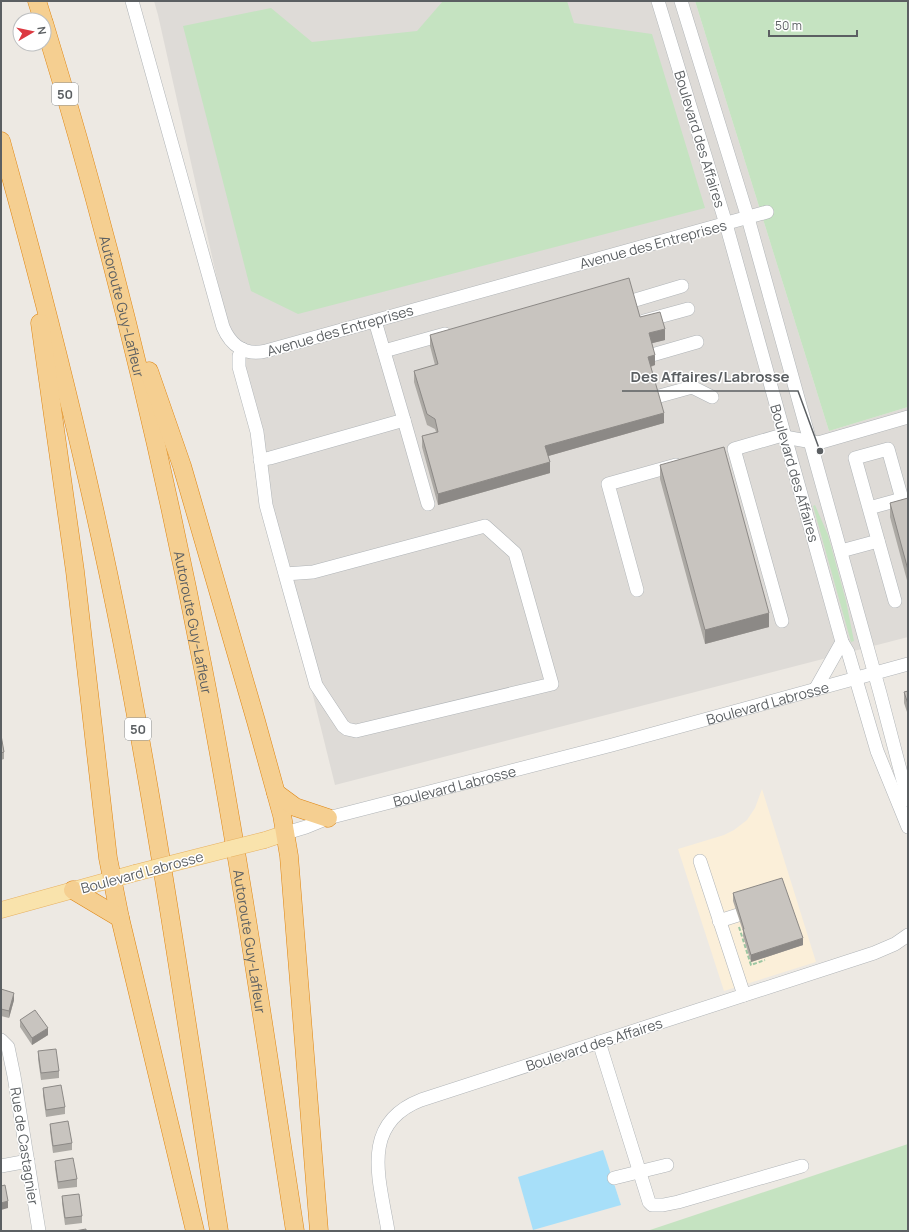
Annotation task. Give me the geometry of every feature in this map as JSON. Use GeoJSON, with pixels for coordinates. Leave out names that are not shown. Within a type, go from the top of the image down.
{"type":"FeatureCollection","features":[{"type":"Feature","properties":{"kind":"highway"},"geometry":{"type":"LineString","coordinates":[[37,1],[40,12]]}},
{"type":"Feature","properties":{"kind":"highway","name":"Autoroute Guy-Lafleur"},"geometry":{"type":"LineString","coordinates":[[52,50],[110,257],[132,342],[162,470],[203,670],[243,902],[295,1231]]}},
{"type":"Feature","properties":{"kind":"highway","name":"50"},"geometry":{"type":"LineString","coordinates":[[1,141],[77,432],[123,645],[165,890],[219,1231]]}},
{"type":"Feature","properties":{"kind":"highway"},"geometry":{"type":"LineString","coordinates":[[26,233],[66,495],[85,647],[108,858],[120,918],[195,1231]]}},
{"type":"Feature","properties":{"kind":"highway"},"geometry":{"type":"LineString","coordinates":[[110,257],[182,466],[276,793],[286,833],[290,856],[319,1231]]}},
{"type":"Feature","properties":{"kind":"highway"},"geometry":{"type":"LineString","coordinates":[[276,793],[295,807],[328,818]]}},
{"type":"Feature","properties":{"kind":"highway"},"geometry":{"type":"LineString","coordinates":[[73,890],[120,918]]}},
{"type":"Feature","properties":{"kind":"main road","name":"Boulevard Labrosse"},"geometry":{"type":"LineString","coordinates":[[1,910],[135,872],[265,840],[286,833]]}},
{"type":"Feature","properties":{"kind":"street"},"geometry":{"type":"LineString","coordinates":[[132,1],[223,327],[230,340],[242,350],[239,356],[239,367],[256,427],[266,505],[285,574],[316,685],[343,726],[347,729],[356,731],[552,684],[515,553],[485,526],[314,572],[285,574]]}},
{"type":"Feature","properties":{"kind":"street","name":"Boulevard des Affaires"},"geometry":{"type":"LineString","coordinates":[[658,1],[726,224],[842,642],[848,652],[878,751],[904,794]]}},
{"type":"Feature","properties":{"kind":"street","name":"Boulevard des Affaires"},"geometry":{"type":"LineString","coordinates":[[681,1],[748,218],[875,673],[904,794],[908,827]]}},
{"type":"Feature","properties":{"kind":"street","name":"Avenue des Entreprises"},"geometry":{"type":"LineString","coordinates":[[242,350],[251,353],[260,353],[767,212]]}},
{"type":"Feature","properties":{"kind":"street"},"geometry":{"type":"LineString","coordinates":[[632,301],[682,286]]}},
{"type":"Feature","properties":{"kind":"street"},"geometry":{"type":"LineString","coordinates":[[639,323],[688,309]]}},
{"type":"Feature","properties":{"kind":"street"},"geometry":{"type":"LineString","coordinates":[[375,320],[428,504]]}},
{"type":"Feature","properties":{"kind":"street"},"geometry":{"type":"LineString","coordinates":[[384,351],[445,334]]}},
{"type":"Feature","properties":{"kind":"street"},"geometry":{"type":"LineString","coordinates":[[652,355],[697,342]]}},
{"type":"Feature","properties":{"kind":"street"},"geometry":{"type":"LineString","coordinates":[[656,396],[692,387],[712,397]]}},
{"type":"Feature","properties":{"kind":"street"},"geometry":{"type":"LineString","coordinates":[[719,453],[779,436],[818,443],[908,417]]}},
{"type":"Feature","properties":{"kind":"street"},"geometry":{"type":"LineString","coordinates":[[260,460],[404,420]]}},
{"type":"Feature","properties":{"kind":"street"},"geometry":{"type":"LineString","coordinates":[[734,449],[782,621]]}},
{"type":"Feature","properties":{"kind":"street"},"geometry":{"type":"LineString","coordinates":[[869,508],[902,499],[888,449],[854,458],[895,601]]}},
{"type":"Feature","properties":{"kind":"street"},"geometry":{"type":"LineString","coordinates":[[637,590],[608,484],[689,462]]}},
{"type":"Feature","properties":{"kind":"street"},"geometry":{"type":"LineString","coordinates":[[841,551],[878,541]]}},
{"type":"Feature","properties":{"kind":"street"},"geometry":{"type":"LineString","coordinates":[[815,690],[842,642]]}},
{"type":"Feature","properties":{"kind":"street","name":"Boulevard Labrosse"},"geometry":{"type":"LineString","coordinates":[[286,833],[328,818],[582,753],[908,664]]}},
{"type":"Feature","properties":{"kind":"street"},"geometry":{"type":"LineString","coordinates":[[700,861],[744,995]]}},
{"type":"Feature","properties":{"kind":"street"},"geometry":{"type":"LineString","coordinates":[[719,921],[738,915]]}},
{"type":"Feature","properties":{"kind":"street","name":"Boulevard des Affaires"},"geometry":{"type":"LineString","coordinates":[[388,1231],[377,1157],[379,1144],[390,1122],[399,1112],[409,1105],[883,950],[908,935]]}},
{"type":"Feature","properties":{"kind":"street","name":"Rue de Castagnier"},"geometry":{"type":"LineString","coordinates":[[1,1040],[8,1047],[14,1076],[39,1231]]}},
{"type":"Feature","properties":{"kind":"street"},"geometry":{"type":"LineString","coordinates":[[599,1042],[649,1202],[652,1205],[657,1206],[678,1202],[802,1166]]}},
{"type":"Feature","properties":{"kind":"street"},"geometry":{"type":"LineString","coordinates":[[1,1166],[28,1161]]}},
{"type":"Feature","properties":{"kind":"street"},"geometry":{"type":"LineString","coordinates":[[614,1178],[667,1164]]}},
{"type":"Feature","properties":{"kind":"path"},"geometry":{"type":"LineString","coordinates":[[740,930],[751,964],[765,960]]}},
{"type":"Feature","properties":{"kind":"shaded area"},"geometry":{"type":"Polygon","coordinates":[[[154,1],[695,1],[829,431],[908,407],[908,637],[335,785],[283,574],[154,1]]]}},
{"type":"Feature","properties":{"kind":"shaded area"},"geometry":{"type":"Polygon","coordinates":[[[762,789],[816,962],[724,991],[678,849],[724,835],[734,830],[747,820],[755,808],[762,789]]]}},
{"type":"Feature","properties":{"kind":"green space"},"geometry":{"type":"Polygon","coordinates":[[[443,1],[567,1],[574,23],[652,34],[705,208],[298,314],[251,291],[183,26],[271,8],[312,42],[417,31],[443,1]]]}},
{"type":"Feature","properties":{"kind":"green space"},"geometry":{"type":"Polygon","coordinates":[[[695,1],[908,1],[908,407],[829,431],[695,1]]]}},
{"type":"Feature","properties":{"kind":"green space"},"geometry":{"type":"Polygon","coordinates":[[[815,505],[828,535],[846,601],[854,641],[851,642],[813,506],[815,505]]]}},
{"type":"Feature","properties":{"kind":"green space"},"geometry":{"type":"Polygon","coordinates":[[[908,1144],[908,1231],[647,1231],[908,1144]]]}},
{"type":"Feature","properties":{"kind":"water"},"geometry":{"type":"Polygon","coordinates":[[[603,1150],[621,1205],[533,1230],[518,1177],[603,1150]]]}},
{"type":"Feature","properties":{"kind":"building"},"geometry":{"type":"Polygon","coordinates":[[[629,278],[640,317],[660,312],[665,329],[649,333],[655,355],[648,357],[664,413],[545,446],[550,462],[438,494],[422,436],[438,432],[435,419],[427,414],[414,371],[438,364],[430,335],[629,278]]]}},
{"type":"Feature","properties":{"kind":"building"},"geometry":{"type":"Polygon","coordinates":[[[724,447],[769,613],[705,630],[660,465],[724,447]]]}},
{"type":"Feature","properties":{"kind":"building"},"geometry":{"type":"Polygon","coordinates":[[[908,498],[908,570],[890,503],[908,498]]]}},
{"type":"Feature","properties":{"kind":"building"},"geometry":{"type":"Polygon","coordinates":[[[908,691],[908,704],[904,692],[908,691]]]}},
{"type":"Feature","properties":{"kind":"building"},"geometry":{"type":"Polygon","coordinates":[[[1,735],[4,752],[1,753],[1,735]]]}},
{"type":"Feature","properties":{"kind":"building"},"geometry":{"type":"Polygon","coordinates":[[[782,878],[803,938],[751,955],[733,893],[782,878]]]}},
{"type":"Feature","properties":{"kind":"building"},"geometry":{"type":"Polygon","coordinates":[[[1,989],[14,993],[9,1011],[1,1009],[1,989]]]}},
{"type":"Feature","properties":{"kind":"building"},"geometry":{"type":"Polygon","coordinates":[[[35,1010],[48,1028],[32,1038],[20,1020],[35,1010]]]}},
{"type":"Feature","properties":{"kind":"building"},"geometry":{"type":"Polygon","coordinates":[[[56,1049],[59,1071],[41,1073],[38,1051],[56,1049]]]}},
{"type":"Feature","properties":{"kind":"building"},"geometry":{"type":"Polygon","coordinates":[[[61,1085],[65,1107],[46,1110],[43,1088],[61,1085]]]}},
{"type":"Feature","properties":{"kind":"building"},"geometry":{"type":"Polygon","coordinates":[[[68,1121],[72,1143],[53,1146],[50,1124],[68,1121]]]}},
{"type":"Feature","properties":{"kind":"building"},"geometry":{"type":"Polygon","coordinates":[[[73,1158],[77,1179],[58,1182],[55,1161],[73,1158]]]}},
{"type":"Feature","properties":{"kind":"building"},"geometry":{"type":"Polygon","coordinates":[[[5,1185],[8,1201],[1,1203],[1,1186],[5,1185]]]}},
{"type":"Feature","properties":{"kind":"building"},"geometry":{"type":"Polygon","coordinates":[[[79,1194],[82,1216],[65,1218],[62,1196],[79,1194]]]}},
{"type":"Feature","properties":{"kind":"building"},"geometry":{"type":"Polygon","coordinates":[[[86,1229],[86,1231],[75,1231],[86,1229]]]}},
{"type":"Feature","properties":{"kind":"place","name":"Des Affaires/Labrosse"},"geometry":{"type":"Point","coordinates":[820,451]}}]}
